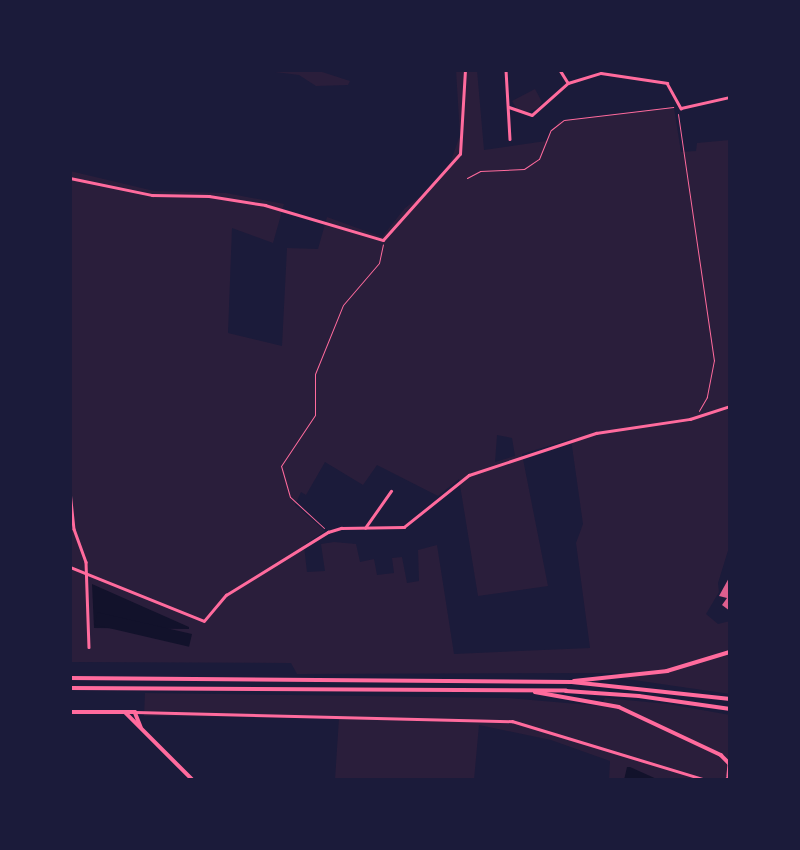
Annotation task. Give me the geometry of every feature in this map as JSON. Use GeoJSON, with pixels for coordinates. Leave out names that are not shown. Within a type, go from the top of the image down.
{"type":"FeatureCollection","features":[{"type":"Feature","properties":{"kind":"main road"},"geometry":{"type":"LineString","coordinates":[[572,682],[667,671],[730,652]]}},
{"type":"Feature","properties":{"kind":"main road"},"geometry":{"type":"LineString","coordinates":[[70,678],[572,682],[730,699]]}},
{"type":"Feature","properties":{"kind":"main road"},"geometry":{"type":"LineString","coordinates":[[70,688],[533,691],[629,695],[730,709]]}},
{"type":"Feature","properties":{"kind":"main road"},"geometry":{"type":"LineString","coordinates":[[533,691],[593,699],[629,712],[721,755],[730,764],[730,776]]}},
{"type":"Feature","properties":{"kind":"main road"},"geometry":{"type":"LineString","coordinates":[[70,712],[135,712],[144,732]]}},
{"type":"Feature","properties":{"kind":"main road"},"geometry":{"type":"LineString","coordinates":[[125,712],[193,780]]}},
{"type":"Feature","properties":{"kind":"street"},"geometry":{"type":"LineString","coordinates":[[70,178],[152,195],[209,196],[265,205],[383,240],[460,154],[465,70]]}},
{"type":"Feature","properties":{"kind":"street"},"geometry":{"type":"LineString","coordinates":[[506,70],[510,139]]}},
{"type":"Feature","properties":{"kind":"street"},"geometry":{"type":"LineString","coordinates":[[560,70],[568,83]]}},
{"type":"Feature","properties":{"kind":"street"},"geometry":{"type":"LineString","coordinates":[[628,76],[629,70]]}},
{"type":"Feature","properties":{"kind":"street"},"geometry":{"type":"LineString","coordinates":[[509,107],[524,115],[535,113],[568,83],[601,73],[667,83],[677,107],[730,97]]}},
{"type":"Feature","properties":{"kind":"street"},"geometry":{"type":"LineString","coordinates":[[70,567],[199,621],[226,595],[328,533],[404,527],[455,484],[481,470],[596,433],[695,418],[730,407]]}},
{"type":"Feature","properties":{"kind":"street"},"geometry":{"type":"LineString","coordinates":[[70,491],[86,573],[89,647]]}},
{"type":"Feature","properties":{"kind":"street"},"geometry":{"type":"LineString","coordinates":[[365,528],[391,491]]}},
{"type":"Feature","properties":{"kind":"street"},"geometry":{"type":"LineString","coordinates":[[135,712],[512,721],[550,729],[695,779],[706,780]]}},
{"type":"Feature","properties":{"kind":"street"},"geometry":{"type":"LineString","coordinates":[[725,780],[730,776]]}},
{"type":"Feature","properties":{"kind":"path"},"geometry":{"type":"LineString","coordinates":[[467,178],[480,172],[524,169],[539,159],[551,130],[564,120],[677,107],[714,360],[707,397],[695,418]]}},
{"type":"Feature","properties":{"kind":"path"},"geometry":{"type":"LineString","coordinates":[[328,533],[290,497],[281,466],[286,453],[315,415],[313,391],[318,367],[343,305],[379,263],[383,240]]}},
{"type":"Feature","properties":{"kind":"shaded area"},"geometry":{"type":"Polygon","coordinates":[[[259,70],[316,70],[350,81],[348,85],[316,86],[299,75],[259,70]]]}},
{"type":"Feature","properties":{"kind":"shaded area"},"geometry":{"type":"Polygon","coordinates":[[[456,70],[477,70],[484,150],[546,141],[559,121],[674,108],[681,152],[696,151],[697,143],[730,140],[730,544],[718,583],[719,592],[706,614],[718,624],[730,621],[730,694],[627,679],[617,673],[297,674],[291,663],[70,662],[70,171],[154,191],[226,193],[284,204],[273,243],[232,228],[228,333],[282,346],[287,248],[318,249],[327,217],[382,237],[405,208],[430,189],[451,161],[460,135],[456,70]],[[497,435],[495,462],[515,456],[512,438],[497,435]],[[571,439],[522,454],[548,586],[478,596],[459,479],[438,496],[377,465],[363,485],[325,462],[306,495],[301,492],[295,505],[325,531],[304,545],[307,572],[325,571],[321,544],[334,542],[356,544],[360,562],[374,559],[377,575],[394,573],[392,558],[402,557],[407,583],[419,581],[418,550],[437,545],[454,654],[590,648],[576,543],[583,524],[571,439]]]}},
{"type":"Feature","properties":{"kind":"shaded area"},"geometry":{"type":"Polygon","coordinates":[[[535,89],[542,102],[538,108],[528,112],[517,109],[512,101],[535,89]]]}},
{"type":"Feature","properties":{"kind":"shaded area"},"geometry":{"type":"Polygon","coordinates":[[[92,584],[189,627],[189,629],[94,628],[92,584]]]}},
{"type":"Feature","properties":{"kind":"shaded area"},"geometry":{"type":"Polygon","coordinates":[[[97,612],[192,634],[189,647],[95,625],[97,612]]]}},
{"type":"Feature","properties":{"kind":"shaded area"},"geometry":{"type":"Polygon","coordinates":[[[145,693],[507,698],[601,706],[605,698],[668,704],[730,715],[730,780],[609,780],[610,761],[551,740],[479,725],[474,780],[335,780],[339,718],[144,716],[145,693]]]}},
{"type":"Feature","properties":{"kind":"shaded area"},"geometry":{"type":"Polygon","coordinates":[[[627,767],[630,767],[659,780],[624,780],[627,767]]]}},
{"type":"Feature","properties":{"kind":"building"},"geometry":{"type":"Polygon","coordinates":[[[730,576],[730,611],[722,605],[727,598],[719,596],[730,576]]]}}]}
